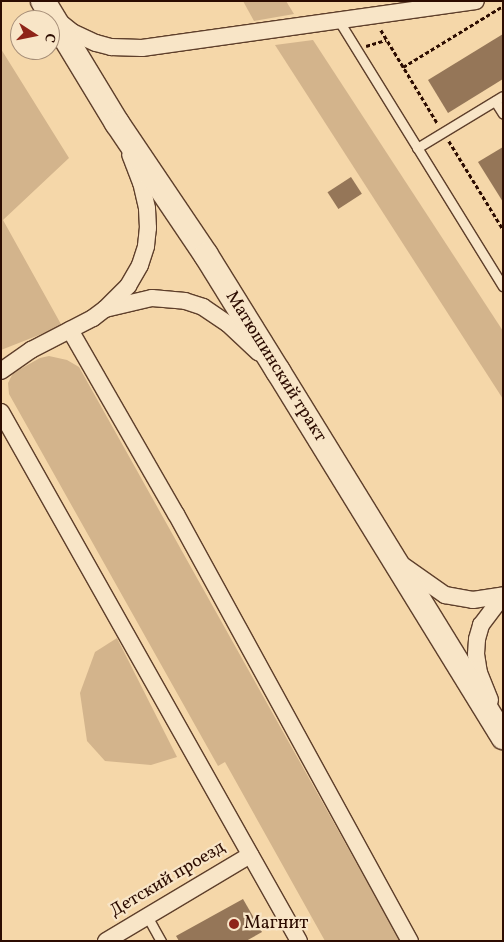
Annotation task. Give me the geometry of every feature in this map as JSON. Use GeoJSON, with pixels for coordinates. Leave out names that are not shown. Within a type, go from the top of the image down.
{"type":"FeatureCollection","features":[{"type":"Feature","properties":{"kind":"main road","name":"Матюшинский тракт"},"geometry":{"type":"LineString","coordinates":[[48,9],[117,123],[206,255],[503,736]]}},
{"type":"Feature","properties":{"kind":"street"},"geometry":{"type":"LineString","coordinates":[[48,9],[84,38],[111,47],[128,49],[476,1]]}},
{"type":"Feature","properties":{"kind":"street"},"geometry":{"type":"LineString","coordinates":[[1,371],[31,350],[105,309],[128,286],[140,265],[146,246],[148,228],[147,208],[141,183],[117,123]]}},
{"type":"Feature","properties":{"kind":"street"},"geometry":{"type":"LineString","coordinates":[[105,309],[152,298],[185,301],[203,307],[228,324],[278,371]]}},
{"type":"Feature","properties":{"kind":"street"},"geometry":{"type":"LineString","coordinates":[[70,330],[180,521],[410,941]]}},
{"type":"Feature","properties":{"kind":"street"},"geometry":{"type":"LineString","coordinates":[[1,412],[298,941]]}},
{"type":"Feature","properties":{"kind":"street"},"geometry":{"type":"LineString","coordinates":[[394,558],[445,595],[473,600],[503,596]]}},
{"type":"Feature","properties":{"kind":"street"},"geometry":{"type":"LineString","coordinates":[[503,596],[481,626],[476,654],[479,673],[503,736]]}},
{"type":"Feature","properties":{"kind":"street","name":"Детский проезд"},"geometry":{"type":"LineString","coordinates":[[106,941],[250,854]]}},
{"type":"Feature","properties":{"kind":"lane"},"geometry":{"type":"LineString","coordinates":[[339,20],[503,287]]}},
{"type":"Feature","properties":{"kind":"lane"},"geometry":{"type":"LineString","coordinates":[[417,148],[499,98],[503,114]]}},
{"type":"Feature","properties":{"kind":"lane"},"geometry":{"type":"LineString","coordinates":[[147,916],[161,941]]}},
{"type":"Feature","properties":{"kind":"path"},"geometry":{"type":"LineString","coordinates":[[403,67],[503,6]]}},
{"type":"Feature","properties":{"kind":"path"},"geometry":{"type":"LineString","coordinates":[[372,16],[503,229]]}},
{"type":"Feature","properties":{"kind":"path"},"geometry":{"type":"LineString","coordinates":[[357,49],[386,40]]}},
{"type":"Feature","properties":{"kind":"shaded area"},"geometry":{"type":"Polygon","coordinates":[[[243,1],[286,1],[294,14],[254,21],[243,1]]]}},
{"type":"Feature","properties":{"kind":"shaded area"},"geometry":{"type":"Polygon","coordinates":[[[313,40],[503,331],[503,399],[275,45],[313,40]]]}},
{"type":"Feature","properties":{"kind":"shaded area"},"geometry":{"type":"Polygon","coordinates":[[[1,49],[69,158],[3,220],[62,326],[1,350],[1,49]]]}},
{"type":"Feature","properties":{"kind":"shaded area"},"geometry":{"type":"Polygon","coordinates":[[[49,356],[67,360],[79,367],[400,941],[325,941],[225,762],[218,766],[9,394],[8,383],[13,373],[40,358],[49,356]]]}},
{"type":"Feature","properties":{"kind":"shaded area"},"geometry":{"type":"Polygon","coordinates":[[[117,638],[177,757],[151,765],[105,761],[87,741],[80,693],[95,652],[117,638]]]}},
{"type":"Feature","properties":{"kind":"building"},"geometry":{"type":"Polygon","coordinates":[[[503,34],[503,79],[448,113],[428,80],[503,34]]]}},
{"type":"Feature","properties":{"kind":"building"},"geometry":{"type":"Polygon","coordinates":[[[503,147],[503,202],[478,162],[503,147]]]}},
{"type":"Feature","properties":{"kind":"building"},"geometry":{"type":"Polygon","coordinates":[[[351,177],[362,194],[338,209],[328,192],[351,177]]]}},
{"type":"Feature","properties":{"kind":"building"},"geometry":{"type":"Polygon","coordinates":[[[243,899],[262,932],[246,941],[179,941],[176,936],[243,899]]]}},
{"type":"Feature","properties":{"kind":"place","name":"Магнит"},"geometry":{"type":"Point","coordinates":[234,924]}}]}
